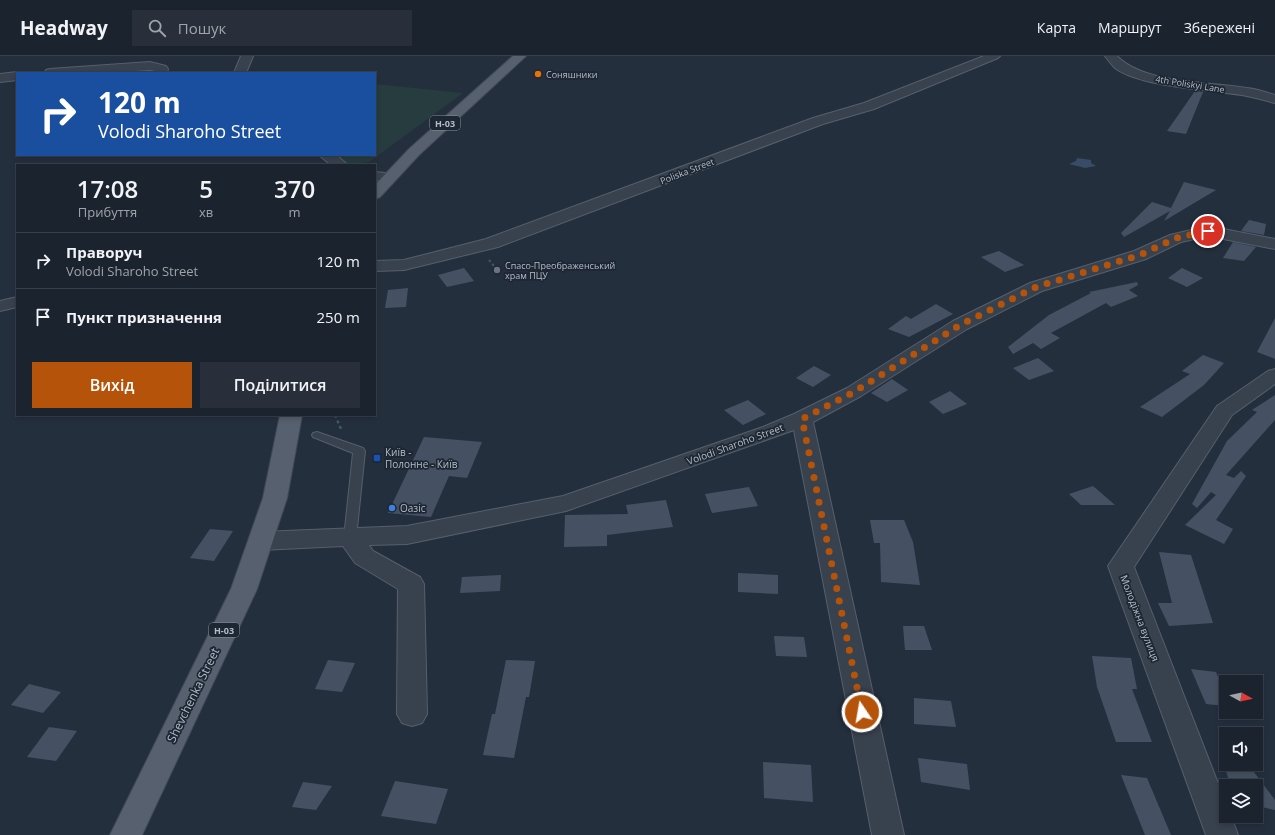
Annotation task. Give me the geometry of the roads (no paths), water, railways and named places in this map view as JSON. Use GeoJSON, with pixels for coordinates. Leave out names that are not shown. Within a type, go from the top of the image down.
{"type":"FeatureCollection","features":[{"type":"Feature","properties":{"kind":"main road","name":"Н-03"},"geometry":{"type":"LineString","coordinates":[[376,191],[382,176],[414,152],[520,56]]}},
{"type":"Feature","properties":{"kind":"main road","name":"Shevchenka Street"},"geometry":{"type":"LineString","coordinates":[[126,835],[244,590],[275,498],[291,416]]}},
{"type":"Feature","properties":{"kind":"street"},"geometry":{"type":"LineString","coordinates":[[240,72],[247,56]]}},
{"type":"Feature","properties":{"kind":"street","name":"Poliska Street"},"geometry":{"type":"LineString","coordinates":[[376,266],[404,264],[492,243],[693,169],[748,146],[818,121],[869,106],[994,56]]}},
{"type":"Feature","properties":{"kind":"street","name":"4th Poliskyi Lane"},"geometry":{"type":"LineString","coordinates":[[1111,56],[1115,63],[1125,70],[1139,74],[1184,84],[1254,93],[1275,99]]}},
{"type":"Feature","properties":{"kind":"street"},"geometry":{"type":"LineString","coordinates":[[64,72],[150,66],[162,69],[161,72]]}},
{"type":"Feature","properties":{"kind":"street"},"geometry":{"type":"LineString","coordinates":[[0,78],[16,76]]}},
{"type":"Feature","properties":{"kind":"street"},"geometry":{"type":"LineString","coordinates":[[328,156],[340,164]]}},
{"type":"Feature","properties":{"kind":"street","name":"Volodi Sharoho Street"},"geometry":{"type":"LineString","coordinates":[[261,541],[407,535],[566,503],[771,432],[802,419],[854,392],[960,325],[1036,287],[1140,255],[1176,238],[1208,231],[1275,244]]}},
{"type":"Feature","properties":{"kind":"street"},"geometry":{"type":"LineString","coordinates":[[0,306],[16,302]]}},
{"type":"Feature","properties":{"kind":"street","name":"Молодіжна вулиця"},"geometry":{"type":"LineString","coordinates":[[1222,835],[1120,566],[1224,412],[1275,375]]}},
{"type":"Feature","properties":{"kind":"street"},"geometry":{"type":"LineString","coordinates":[[802,419],[888,835]]}},
{"type":"Feature","properties":{"kind":"street"},"geometry":{"type":"LineString","coordinates":[[350,538],[364,558],[411,584],[412,714]]}},
{"type":"Feature","properties":{"kind":"lane"},"geometry":{"type":"LineString","coordinates":[[317,435],[359,451],[350,538]]}},
{"type":"Feature","properties":{"kind":"water"},"geometry":{"type":"Polygon","coordinates":[[[1077,158],[1091,160],[1091,163],[1096,166],[1085,168],[1069,164],[1076,161],[1077,158]]]}},
{"type":"Feature","properties":{"kind":"place","name":"Соняшники"},"geometry":{"type":"Point","coordinates":[538,74]}},
{"type":"Feature","properties":{"kind":"place","name":"Спасо-Преображенський храм ПЦУ"},"geometry":{"type":"Point","coordinates":[497,270]}},
{"type":"Feature","properties":{"kind":"place","name":"Київ - Полонне - Київ"},"geometry":{"type":"Point","coordinates":[377,458]}},
{"type":"Feature","properties":{"kind":"place","name":"Оазіс"},"geometry":{"type":"Point","coordinates":[392,508]}}]}
